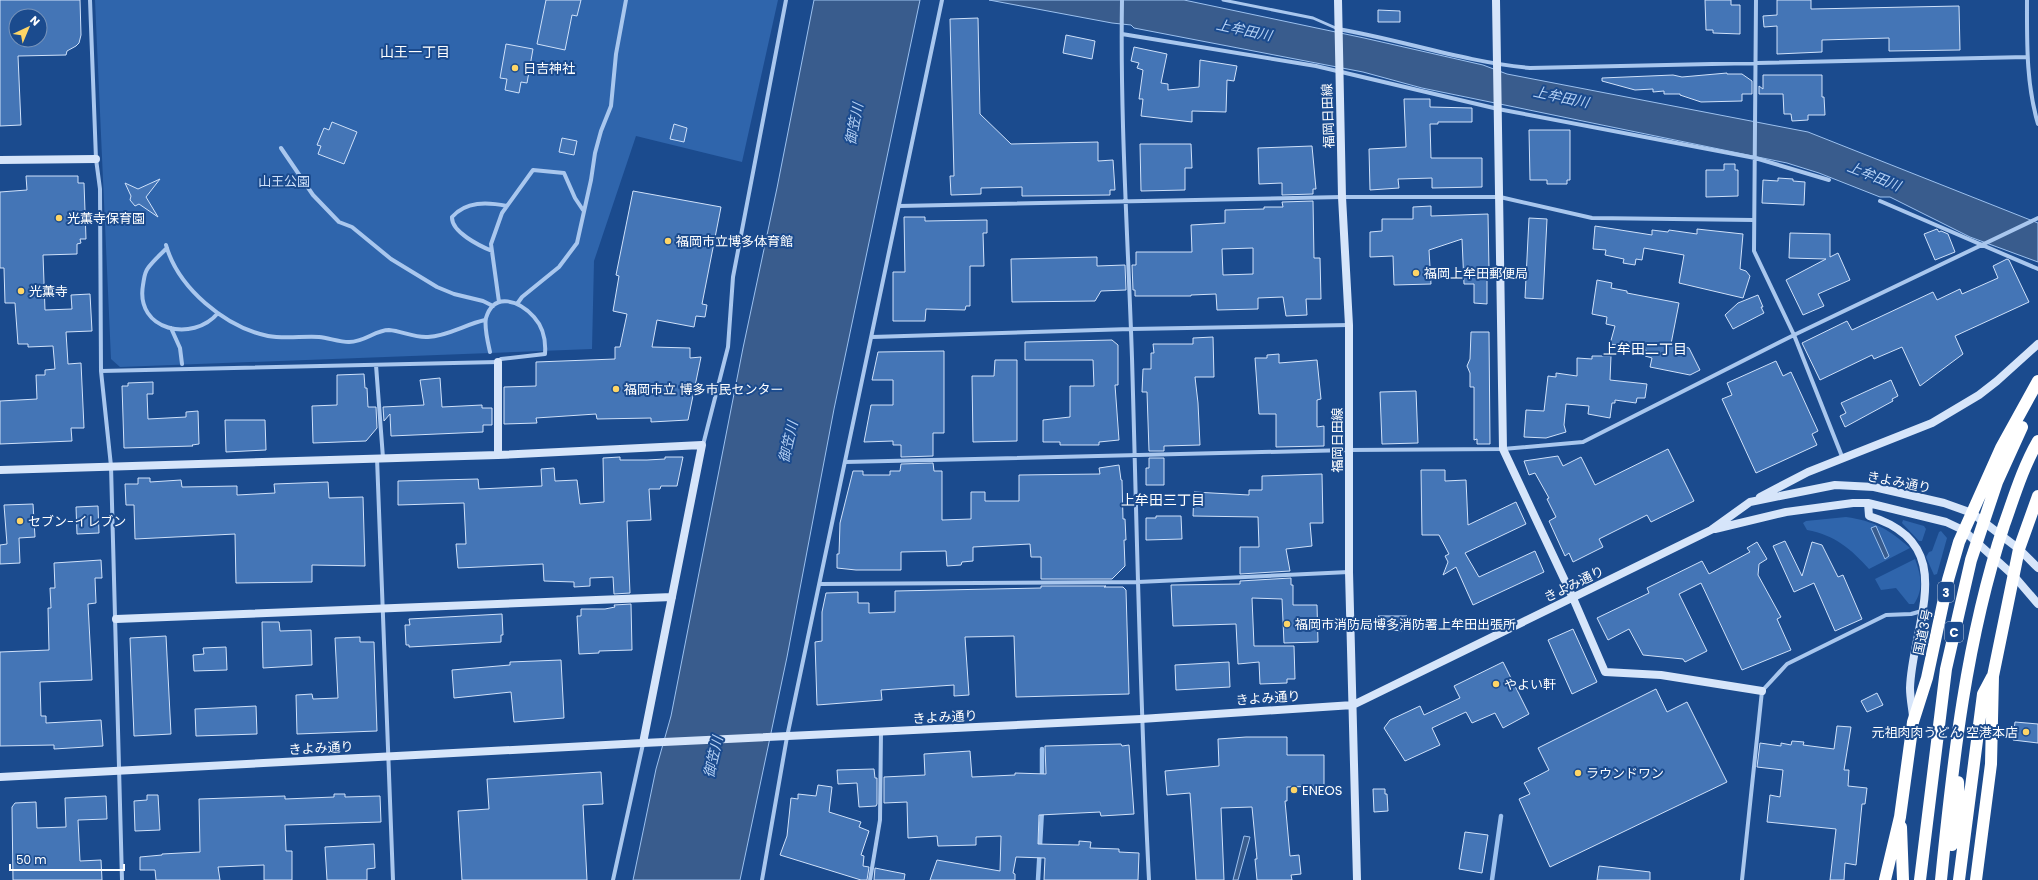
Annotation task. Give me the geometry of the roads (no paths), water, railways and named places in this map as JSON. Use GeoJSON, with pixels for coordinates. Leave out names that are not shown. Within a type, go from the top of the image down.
{"type":"FeatureCollection","features":[{"type":"Feature","properties":{"kind":"highway","name":"国道3号"},"geometry":{"type":"LineString","coordinates":[[1885,880],[1900,817],[1913,722],[1927,678],[1948,580],[1963,530],[2001,448],[2038,381]]}},
{"type":"Feature","properties":{"kind":"highway","name":"C"},"geometry":{"type":"LineString","coordinates":[[1920,878],[1946,669],[1972,560],[1997,482],[2015,439],[2038,396]]}},
{"type":"Feature","properties":{"kind":"highway","name":"C"},"geometry":{"type":"LineString","coordinates":[[1941,879],[1954,755],[1966,672],[1991,564],[2016,489],[2038,441]]}},
{"type":"Feature","properties":{"kind":"highway"},"geometry":{"type":"LineString","coordinates":[[1976,880],[1990,764],[1993,676],[2019,549],[2038,496]]}},
{"type":"Feature","properties":{"kind":"highway"},"geometry":{"type":"LineString","coordinates":[[1959,880],[1983,694],[1993,676]]}},
{"type":"Feature","properties":{"kind":"highway"},"geometry":{"type":"LineString","coordinates":[[1900,817],[1903,880]]}},
{"type":"Feature","properties":{"kind":"street"},"geometry":{"type":"LineString","coordinates":[[90,0],[96,159],[100,189],[101,371],[111,466],[122,880]]}},
{"type":"Feature","properties":{"kind":"street"},"geometry":{"type":"LineString","coordinates":[[517,304],[522,297],[559,266],[577,243],[583,210],[591,180],[598,139],[611,106],[616,54],[626,0]]}},
{"type":"Feature","properties":{"kind":"street"},"geometry":{"type":"LineString","coordinates":[[614,880],[643,743],[702,445],[728,347],[732,277],[786,0]]}},
{"type":"Feature","properties":{"kind":"street"},"geometry":{"type":"LineString","coordinates":[[762,880],[787,737],[942,0]]}},
{"type":"Feature","properties":{"kind":"street"},"geometry":{"type":"LineString","coordinates":[[1122,0],[1125,202],[1135,454],[1141,719],[1149,880]]}},
{"type":"Feature","properties":{"kind":"street","name":"福岡日田線"},"geometry":{"type":"LineString","coordinates":[[1338,0],[1342,197],[1349,325],[1349,572],[1356,880]]}},
{"type":"Feature","properties":{"kind":"street"},"geometry":{"type":"LineString","coordinates":[[1496,0],[1503,449],[1573,598],[1605,672],[1662,675],[1762,691]]}},
{"type":"Feature","properties":{"kind":"street"},"geometry":{"type":"LineString","coordinates":[[1756,0],[1754,251],[1794,335],[1842,459]]}},
{"type":"Feature","properties":{"kind":"street"},"geometry":{"type":"LineString","coordinates":[[2027,0],[2027,57],[2030,92],[2038,124]]}},
{"type":"Feature","properties":{"kind":"street"},"geometry":{"type":"LineString","coordinates":[[1338,29],[1367,34],[1497,65],[1530,68],[2027,57]]}},
{"type":"Feature","properties":{"kind":"street"},"geometry":{"type":"LineString","coordinates":[[1122,34],[1136,35],[1339,70],[1498,106],[1755,155],[1829,180]]}},
{"type":"Feature","properties":{"kind":"street"},"geometry":{"type":"LineString","coordinates":[[281,148],[313,195],[339,222],[352,227],[391,259],[437,286],[454,294],[483,301],[493,306]]}},
{"type":"Feature","properties":{"kind":"street"},"geometry":{"type":"LineString","coordinates":[[0,160],[96,159]]}},
{"type":"Feature","properties":{"kind":"street"},"geometry":{"type":"LineString","coordinates":[[499,302],[491,244],[507,206],[533,170],[564,173],[575,198],[583,210]]}},
{"type":"Feature","properties":{"kind":"street"},"geometry":{"type":"LineString","coordinates":[[899,206],[1342,197],[1500,197],[1592,218],[1754,220]]}},
{"type":"Feature","properties":{"kind":"street"},"geometry":{"type":"LineString","coordinates":[[1880,201],[2038,269]]}},
{"type":"Feature","properties":{"kind":"street"},"geometry":{"type":"LineString","coordinates":[[492,251],[480,246],[453,226],[452,217],[462,208],[474,203],[507,206]]}},
{"type":"Feature","properties":{"kind":"street"},"geometry":{"type":"LineString","coordinates":[[845,462],[1135,454],[1503,449],[1583,442],[1794,335],[2038,218]]}},
{"type":"Feature","properties":{"kind":"street"},"geometry":{"type":"LineString","coordinates":[[218,313],[205,325],[198,328],[171,328],[159,324],[148,315],[143,306],[142,292],[147,268],[166,246],[176,268],[185,282],[218,313],[238,324],[269,336],[322,337],[348,342],[362,341],[382,331],[390,330],[427,338],[447,334],[485,320]]}},
{"type":"Feature","properties":{"kind":"street"},"geometry":{"type":"LineString","coordinates":[[101,371],[500,361],[545,354],[546,344],[542,332],[534,317],[517,304],[507,300],[499,302],[493,306],[485,320],[490,352]]}},
{"type":"Feature","properties":{"kind":"street"},"geometry":{"type":"LineString","coordinates":[[872,337],[1131,329],[1349,325]]}},
{"type":"Feature","properties":{"kind":"street"},"geometry":{"type":"LineString","coordinates":[[171,328],[180,348],[182,364]]}},
{"type":"Feature","properties":{"kind":"street"},"geometry":{"type":"LineString","coordinates":[[1750,502],[1808,472],[1932,423],[1979,395],[2038,344]]}},
{"type":"Feature","properties":{"kind":"street"},"geometry":{"type":"LineString","coordinates":[[498,455],[500,361]]}},
{"type":"Feature","properties":{"kind":"street"},"geometry":{"type":"LineString","coordinates":[[376,364],[380,458],[382,608],[393,880]]}},
{"type":"Feature","properties":{"kind":"street"},"geometry":{"type":"LineString","coordinates":[[0,470],[498,455],[702,445]]}},
{"type":"Feature","properties":{"kind":"street","name":"きよみ通り"},"geometry":{"type":"LineString","coordinates":[[0,777],[643,743],[1141,719],[1353,704],[1711,530],[1750,502],[1835,485],[1874,487],[1944,503],[1972,513],[2019,549],[2038,568]]}},
{"type":"Feature","properties":{"kind":"street","name":"きよみ通り"},"geometry":{"type":"LineString","coordinates":[[1711,530],[1786,512],[1853,503],[1868,503],[1946,522],[1963,530],[2014,576],[2038,604]]}},
{"type":"Feature","properties":{"kind":"street"},"geometry":{"type":"LineString","coordinates":[[1868,503],[1869,516],[1880,519],[1898,529],[1914,545],[1925,572],[1926,591],[1910,688],[1913,722]]}},
{"type":"Feature","properties":{"kind":"street"},"geometry":{"type":"LineString","coordinates":[[820,584],[1138,582],[1349,572]]}},
{"type":"Feature","properties":{"kind":"street"},"geometry":{"type":"LineString","coordinates":[[116,619],[672,597]]}},
{"type":"Feature","properties":{"kind":"street"},"geometry":{"type":"LineString","coordinates":[[1742,880],[1762,691],[1787,664],[1886,616],[1912,614],[1923,611]]}},
{"type":"Feature","properties":{"kind":"street"},"geometry":{"type":"LineString","coordinates":[[870,880],[880,820],[881,732]]}},
{"type":"Feature","properties":{"kind":"lane"},"geometry":{"type":"LineString","coordinates":[[1223,0],[1313,18],[1338,29]]}},
{"type":"Feature","properties":{"kind":"water","name":"御笠川"},"geometry":{"type":"Polygon","coordinates":[[[814,0],[920,0],[834,409],[787,657],[740,880],[633,880],[656,769],[671,716],[743,348],[777,188],[814,0]]]}},
{"type":"Feature","properties":{"kind":"water","name":"上牟田川"},"geometry":{"type":"Polygon","coordinates":[[[989,0],[1184,0],[1483,65],[1507,74],[1808,132],[2038,223],[2038,262],[1970,237],[1890,197],[1880,197],[1819,173],[1787,163],[1422,88],[1363,72],[1134,28],[1131,25],[1112,23],[989,0]]]}},
{"type":"Feature","properties":{"kind":"water"},"geometry":{"type":"Polygon","coordinates":[[[1876,526],[1889,556],[1885,559],[1871,528],[1876,526]]]}},
{"type":"Feature","properties":{"kind":"water"},"geometry":{"type":"Polygon","coordinates":[[[1244,836],[1250,837],[1238,880],[1233,880],[1244,836]]]}},
{"type":"Feature","properties":{"kind":"waterway"},"geometry":{"type":"LineString","coordinates":[[1042,749],[1042,778]]}},
{"type":"Feature","properties":{"kind":"waterway"},"geometry":{"type":"LineString","coordinates":[[1038,880],[1042,810]]}},
{"type":"Feature","properties":{"kind":"waterway"},"geometry":{"type":"LineString","coordinates":[[1492,880],[1501,816]]}},
{"type":"Feature","properties":{"kind":"place","name":"日吉神社"},"geometry":{"type":"Point","coordinates":[515,68]}},
{"type":"Feature","properties":{"kind":"place","name":"光薫寺保育園"},"geometry":{"type":"Point","coordinates":[59,218]}},
{"type":"Feature","properties":{"kind":"place","name":"福岡市立博多体育館"},"geometry":{"type":"Point","coordinates":[668,241]}},
{"type":"Feature","properties":{"kind":"place","name":"福岡上牟田郵便局"},"geometry":{"type":"Point","coordinates":[1416,273]}},
{"type":"Feature","properties":{"kind":"place","name":"光薫寺"},"geometry":{"type":"Point","coordinates":[21,291]}},
{"type":"Feature","properties":{"kind":"place","name":"福岡市立 博多市民センター"},"geometry":{"type":"Point","coordinates":[616,389]}},
{"type":"Feature","properties":{"kind":"place","name":"セブン-イレブン"},"geometry":{"type":"Point","coordinates":[20,521]}},
{"type":"Feature","properties":{"kind":"place","name":"福岡市消防局博多消防署上牟田出張所"},"geometry":{"type":"Point","coordinates":[1287,624]}},
{"type":"Feature","properties":{"kind":"place","name":"やよい軒"},"geometry":{"type":"Point","coordinates":[1496,684]}},
{"type":"Feature","properties":{"kind":"place","name":"元祖肉肉うどん 空港本店"},"geometry":{"type":"Point","coordinates":[2026,732]}},
{"type":"Feature","properties":{"kind":"place","name":"ラウンドワン"},"geometry":{"type":"Point","coordinates":[1578,773]}},
{"type":"Feature","properties":{"kind":"place","name":"ENEOS"},"geometry":{"type":"Point","coordinates":[1294,790]}},
{"type":"Feature","properties":{"kind":"district","name":"山王一丁目"},"geometry":{"type":"Point","coordinates":[415,52]}},
{"type":"Feature","properties":{"kind":"district","name":"上牟田二丁目"},"geometry":{"type":"Point","coordinates":[1645,349]}},
{"type":"Feature","properties":{"kind":"district","name":"上牟田三丁目"},"geometry":{"type":"Point","coordinates":[1163,500]}},
{"type":"Feature","properties":{"kind":"park label","name":"山王公園"},"geometry":{"type":"Point","coordinates":[284,181]}}]}
